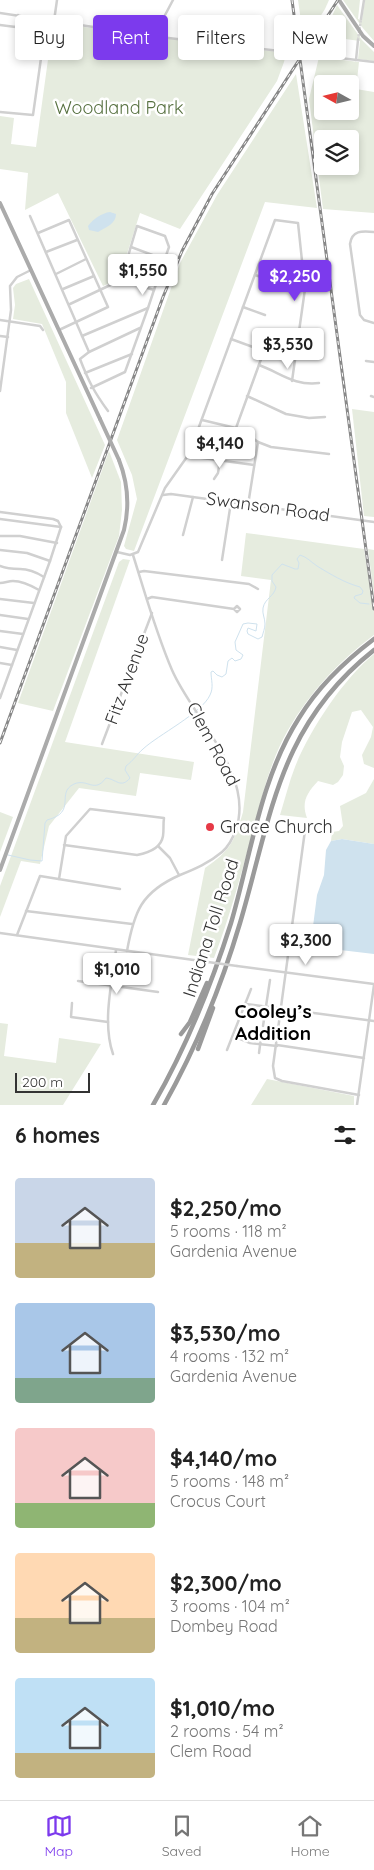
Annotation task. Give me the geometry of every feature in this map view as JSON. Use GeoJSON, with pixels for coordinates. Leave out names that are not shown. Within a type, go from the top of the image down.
{"type":"FeatureCollection","features":[{"type":"Feature","properties":{"kind":"highway","name":"Indiana Toll Road"},"geometry":{"type":"LineString","coordinates":[[153,1105],[186,1042],[223,948],[268,786],[282,749],[299,718],[319,690],[337,670],[374,639]]}},
{"type":"Feature","properties":{"kind":"highway","name":"Indiana Toll Road"},"geometry":{"type":"LineString","coordinates":[[164,1105],[198,1038],[225,971],[278,788],[291,752],[318,706],[340,680],[374,650]]}},
{"type":"Feature","properties":{"kind":"highway"},"geometry":{"type":"LineString","coordinates":[[181,1034],[190,1022],[223,948]]}},
{"type":"Feature","properties":{"kind":"highway"},"geometry":{"type":"LineString","coordinates":[[198,1049],[221,989],[225,971]]}},
{"type":"Feature","properties":{"kind":"main road"},"geometry":{"type":"LineString","coordinates":[[339,0],[362,36],[374,46]]}},
{"type":"Feature","properties":{"kind":"main road"},"geometry":{"type":"LineString","coordinates":[[0,203],[118,460],[126,483],[128,504],[124,530],[117,552],[0,869]]}},
{"type":"Feature","properties":{"kind":"street"},"geometry":{"type":"LineString","coordinates":[[55,15],[57,0]]}},
{"type":"Feature","properties":{"kind":"street"},"geometry":{"type":"LineString","coordinates":[[165,15],[173,0]]}},
{"type":"Feature","properties":{"kind":"street"},"geometry":{"type":"LineString","coordinates":[[361,19],[364,0]]}},
{"type":"Feature","properties":{"kind":"street"},"geometry":{"type":"LineString","coordinates":[[0,13],[18,15]]}},
{"type":"Feature","properties":{"kind":"street"},"geometry":{"type":"LineString","coordinates":[[0,25],[15,26]]}},
{"type":"Feature","properties":{"kind":"street"},"geometry":{"type":"LineString","coordinates":[[168,37],[374,62]]}},
{"type":"Feature","properties":{"kind":"street"},"geometry":{"type":"LineString","coordinates":[[356,60],[358,40]]}},
{"type":"Feature","properties":{"kind":"street"},"geometry":{"type":"LineString","coordinates":[[0,112],[33,115],[40,60]]}},
{"type":"Feature","properties":{"kind":"street"},"geometry":{"type":"LineString","coordinates":[[30,216],[70,304],[89,352]]}},
{"type":"Feature","properties":{"kind":"street"},"geometry":{"type":"LineString","coordinates":[[38,233],[69,220],[108,307],[59,330]]}},
{"type":"Feature","properties":{"kind":"street"},"geometry":{"type":"LineString","coordinates":[[117,552],[134,555],[140,548],[165,487],[188,456],[275,220],[298,223],[305,284],[292,381]]}},
{"type":"Feature","properties":{"kind":"street"},"geometry":{"type":"LineString","coordinates":[[91,388],[125,372],[166,260],[169,247],[165,236],[137,226],[122,280]]}},
{"type":"Feature","properties":{"kind":"street"},"geometry":{"type":"LineString","coordinates":[[374,232],[361,231],[351,238],[350,244],[360,315],[364,320],[374,323]]}},
{"type":"Feature","properties":{"kind":"street"},"geometry":{"type":"LineString","coordinates":[[46,252],[77,240]]}},
{"type":"Feature","properties":{"kind":"street"},"geometry":{"type":"LineString","coordinates":[[131,247],[166,260]]}},
{"type":"Feature","properties":{"kind":"street"},"geometry":{"type":"LineString","coordinates":[[56,274],[86,259]]}},
{"type":"Feature","properties":{"kind":"street"},"geometry":{"type":"LineString","coordinates":[[126,264],[160,276]]}},
{"type":"Feature","properties":{"kind":"street"},"geometry":{"type":"LineString","coordinates":[[0,391],[1,370],[12,307],[10,286],[17,277],[30,270]]}},
{"type":"Feature","properties":{"kind":"street"},"geometry":{"type":"LineString","coordinates":[[63,289],[94,275]]}},
{"type":"Feature","properties":{"kind":"street"},"geometry":{"type":"LineString","coordinates":[[255,275],[279,283],[305,284]]}},
{"type":"Feature","properties":{"kind":"street"},"geometry":{"type":"LineString","coordinates":[[70,304],[122,280],[155,289]]}},
{"type":"Feature","properties":{"kind":"street"},"geometry":{"type":"LineString","coordinates":[[243,307],[265,315]]}},
{"type":"Feature","properties":{"kind":"street"},"geometry":{"type":"LineString","coordinates":[[82,336],[148,308]]}},
{"type":"Feature","properties":{"kind":"street"},"geometry":{"type":"LineString","coordinates":[[0,320],[40,326],[43,330]]}},
{"type":"Feature","properties":{"kind":"street"},"geometry":{"type":"LineString","coordinates":[[108,411],[91,388],[80,358],[141,328]]}},
{"type":"Feature","properties":{"kind":"street"},"geometry":{"type":"LineString","coordinates":[[0,336],[8,337]]}},
{"type":"Feature","properties":{"kind":"street"},"geometry":{"type":"LineString","coordinates":[[231,339],[264,351],[236,428]]}},
{"type":"Feature","properties":{"kind":"street"},"geometry":{"type":"LineString","coordinates":[[0,353],[5,354]]}},
{"type":"Feature","properties":{"kind":"street"},"geometry":{"type":"LineString","coordinates":[[85,373],[132,354]]}},
{"type":"Feature","properties":{"kind":"street"},"geometry":{"type":"LineString","coordinates":[[366,361],[374,362]]}},
{"type":"Feature","properties":{"kind":"street"},"geometry":{"type":"LineString","coordinates":[[259,365],[292,381],[311,384],[319,382]]}},
{"type":"Feature","properties":{"kind":"street"},"geometry":{"type":"LineString","coordinates":[[247,396],[286,414],[309,418],[325,417]]}},
{"type":"Feature","properties":{"kind":"street"},"geometry":{"type":"LineString","coordinates":[[202,420],[236,428],[270,447],[329,454]]}},
{"type":"Feature","properties":{"kind":"street"},"geometry":{"type":"LineString","coordinates":[[248,505],[258,442]]}},
{"type":"Feature","properties":{"kind":"street"},"geometry":{"type":"LineString","coordinates":[[188,456],[254,465]]}},
{"type":"Feature","properties":{"kind":"street"},"geometry":{"type":"LineString","coordinates":[[214,479],[218,473],[220,460]]}},
{"type":"Feature","properties":{"kind":"street","name":"Swanson Road"},"geometry":{"type":"LineString","coordinates":[[163,495],[171,494],[374,522]]}},
{"type":"Feature","properties":{"kind":"street"},"geometry":{"type":"LineString","coordinates":[[183,534],[193,497]]}},
{"type":"Feature","properties":{"kind":"street"},"geometry":{"type":"LineString","coordinates":[[222,560],[231,502]]}},
{"type":"Feature","properties":{"kind":"street"},"geometry":{"type":"LineString","coordinates":[[0,512],[53,519],[58,521],[60,527],[50,561],[0,696]]}},
{"type":"Feature","properties":{"kind":"street"},"geometry":{"type":"LineString","coordinates":[[0,519],[60,527]]}},
{"type":"Feature","properties":{"kind":"street"},"geometry":{"type":"LineString","coordinates":[[0,536],[20,536],[56,543]]}},
{"type":"Feature","properties":{"kind":"street"},"geometry":{"type":"LineString","coordinates":[[0,550],[27,553],[50,561]]}},
{"type":"Feature","properties":{"kind":"street","name":"Clem Road"},"geometry":{"type":"LineString","coordinates":[[127,951],[132,924],[147,896],[156,887],[202,866],[225,849],[233,837],[240,812],[240,800],[236,782],[212,735],[172,670],[134,555]]}},
{"type":"Feature","properties":{"kind":"street"},"geometry":{"type":"LineString","coordinates":[[0,566],[28,570],[44,577]]}},
{"type":"Feature","properties":{"kind":"street"},"geometry":{"type":"LineString","coordinates":[[139,572],[144,571],[250,584],[258,589]]}},
{"type":"Feature","properties":{"kind":"street"},"geometry":{"type":"LineString","coordinates":[[0,582],[12,581],[30,585],[39,590]]}},
{"type":"Feature","properties":{"kind":"street"},"geometry":{"type":"LineString","coordinates":[[147,599],[152,597],[234,609]]}},
{"type":"Feature","properties":{"kind":"street"},"geometry":{"type":"LineString","coordinates":[[0,599],[34,603]]}},
{"type":"Feature","properties":{"kind":"street","name":"Fitz Avenue"},"geometry":{"type":"LineString","coordinates":[[102,744],[152,613]]}},
{"type":"Feature","properties":{"kind":"street"},"geometry":{"type":"LineString","coordinates":[[0,615],[28,619]]}},
{"type":"Feature","properties":{"kind":"street"},"geometry":{"type":"LineString","coordinates":[[0,631],[23,634]]}},
{"type":"Feature","properties":{"kind":"street"},"geometry":{"type":"LineString","coordinates":[[0,647],[17,650]]}},
{"type":"Feature","properties":{"kind":"street"},"geometry":{"type":"LineString","coordinates":[[0,663],[12,665]]}},
{"type":"Feature","properties":{"kind":"street"},"geometry":{"type":"LineString","coordinates":[[0,679],[6,680]]}},
{"type":"Feature","properties":{"kind":"street"},"geometry":{"type":"LineString","coordinates":[[59,879],[64,845],[66,836],[90,809],[164,818],[163,837],[158,846],[148,853],[137,855],[64,845]]}},
{"type":"Feature","properties":{"kind":"street"},"geometry":{"type":"LineString","coordinates":[[306,823],[273,1066],[274,1078],[359,1095]]}},
{"type":"Feature","properties":{"kind":"street"},"geometry":{"type":"LineString","coordinates":[[158,846],[170,858],[179,876]]}},
{"type":"Feature","properties":{"kind":"street"},"geometry":{"type":"LineString","coordinates":[[17,935],[40,876],[120,889]]}},
{"type":"Feature","properties":{"kind":"street"},"geometry":{"type":"LineString","coordinates":[[26,911],[132,924]]}},
{"type":"Feature","properties":{"kind":"street"},"geometry":{"type":"LineString","coordinates":[[0,933],[374,985],[357,1105]]}},
{"type":"Feature","properties":{"kind":"street"},"geometry":{"type":"LineString","coordinates":[[112,1054],[109,1043],[108,1022],[116,950]]}},
{"type":"Feature","properties":{"kind":"street"},"geometry":{"type":"LineString","coordinates":[[259,1054],[270,980]]}},
{"type":"Feature","properties":{"kind":"street"},"geometry":{"type":"LineString","coordinates":[[78,981],[158,992]]}},
{"type":"Feature","properties":{"kind":"street"},"geometry":{"type":"LineString","coordinates":[[227,1050],[251,988]]}},
{"type":"Feature","properties":{"kind":"street"},"geometry":{"type":"LineString","coordinates":[[72,1003],[71,1017],[108,1022]]}},
{"type":"Feature","properties":{"kind":"street"},"geometry":{"type":"LineString","coordinates":[[246,1004],[374,1021]]}},
{"type":"Feature","properties":{"kind":"street"},"geometry":{"type":"LineString","coordinates":[[233,1036],[250,1043],[364,1058]]}},
{"type":"Feature","properties":{"kind":"green space"},"geometry":{"type":"Polygon","coordinates":[[[298,0],[329,0],[321,15],[300,15],[298,0]]]}},
{"type":"Feature","properties":{"kind":"green space"},"geometry":{"type":"Polygon","coordinates":[[[343,0],[360,0],[358,19],[362,20],[365,0],[374,0],[374,41],[362,27],[343,0]]]}},
{"type":"Feature","properties":{"kind":"green space"},"geometry":{"type":"Polygon","coordinates":[[[337,5],[344,15],[332,15],[337,5]]]}},
{"type":"Feature","properties":{"kind":"green space"},"geometry":{"type":"Polygon","coordinates":[[[346,18],[362,40],[374,52],[374,61],[358,59],[360,41],[346,39],[346,18]]]}},
{"type":"Feature","properties":{"kind":"green space","name":"Woodland Park"},"geometry":{"type":"Polygon","coordinates":[[[83,27],[93,28],[93,60],[168,60],[168,38],[178,39],[178,60],[264,60],[264,50],[274,51],[274,60],[284,60],[277,81],[180,229],[140,213],[119,279],[103,286],[58,193],[25,210],[28,173],[0,169],[0,116],[14,118],[11,144],[36,147],[48,60],[83,60],[83,27]]]}},
{"type":"Feature","properties":{"kind":"green space"},"geometry":{"type":"Polygon","coordinates":[[[318,60],[359,62],[358,75],[315,75],[318,60]]]}},
{"type":"Feature","properties":{"kind":"green space"},"geometry":{"type":"Polygon","coordinates":[[[296,74],[317,208],[265,202],[134,551],[126,549],[124,546],[137,499],[132,475],[117,440],[180,263],[217,195],[296,74]]]}},
{"type":"Feature","properties":{"kind":"green space"},"geometry":{"type":"Polygon","coordinates":[[[314,78],[314,120],[359,120],[359,90],[374,92],[374,213],[323,209],[319,175],[359,175],[359,130],[314,130],[314,138],[309,99],[314,78]]]}},
{"type":"Feature","properties":{"kind":"green space"},"geometry":{"type":"Polygon","coordinates":[[[29,279],[105,445],[92,478],[66,413],[66,382],[42,324],[13,319],[15,305],[13,288],[16,284],[29,279]]]}},
{"type":"Feature","properties":{"kind":"green space"},"geometry":{"type":"Polygon","coordinates":[[[352,409],[374,412],[374,517],[364,516],[352,409]]]}},
{"type":"Feature","properties":{"kind":"green space"},"geometry":{"type":"Polygon","coordinates":[[[109,451],[121,482],[122,510],[119,536],[53,711],[18,703],[109,451]]]}},
{"type":"Feature","properties":{"kind":"green space"},"geometry":{"type":"Polygon","coordinates":[[[246,533],[364,549],[374,612],[374,635],[349,655],[326,678],[297,716],[281,743],[266,782],[234,898],[214,958],[188,955],[205,868],[221,856],[230,845],[243,812],[271,580],[241,576],[246,533]]]}},
{"type":"Feature","properties":{"kind":"green space"},"geometry":{"type":"Polygon","coordinates":[[[368,549],[374,550],[374,595],[368,549]]]}},
{"type":"Feature","properties":{"kind":"green space"},"geometry":{"type":"Polygon","coordinates":[[[123,559],[130,560],[65,742],[194,762],[191,780],[140,773],[136,796],[79,788],[49,826],[40,864],[21,861],[0,917],[0,886],[119,562],[123,559]]]}},
{"type":"Feature","properties":{"kind":"green space"},"geometry":{"type":"Polygon","coordinates":[[[374,654],[374,768],[364,764],[362,755],[371,737],[373,727],[361,710],[352,712],[342,742],[340,757],[344,766],[343,775],[333,785],[318,781],[314,785],[305,802],[307,818],[280,815],[295,767],[318,722],[351,677],[374,654]]]}},
{"type":"Feature","properties":{"kind":"green space"},"geometry":{"type":"Polygon","coordinates":[[[374,779],[374,844],[342,839],[331,841],[332,832],[339,831],[343,826],[340,806],[366,793],[374,779]]]}},
{"type":"Feature","properties":{"kind":"green space"},"geometry":{"type":"Polygon","coordinates":[[[0,812],[13,817],[0,852],[0,812]]]}},
{"type":"Feature","properties":{"kind":"green space"},"geometry":{"type":"Polygon","coordinates":[[[0,1023],[8,1024],[4,1056],[56,1063],[59,1038],[101,1044],[63,1105],[0,1105],[0,1023]]]}},
{"type":"Feature","properties":{"kind":"green space"},"geometry":{"type":"Polygon","coordinates":[[[267,1079],[354,1096],[354,1105],[251,1105],[267,1079]]]}},
{"type":"Feature","properties":{"kind":"water"},"geometry":{"type":"Polygon","coordinates":[[[110,212],[116,214],[116,217],[110,225],[98,232],[89,230],[88,226],[92,221],[110,212]]]}},
{"type":"Feature","properties":{"kind":"water"},"geometry":{"type":"Polygon","coordinates":[[[342,839],[374,844],[374,954],[315,947],[311,942],[317,895],[324,875],[326,850],[331,841],[342,839]]]}},
{"type":"Feature","properties":{"kind":"waterway"},"geometry":{"type":"LineString","coordinates":[[8,855],[42,861],[45,823],[62,812],[66,792],[69,788],[79,783],[98,785],[106,778],[124,783],[130,778],[125,770],[126,766],[150,743],[189,716],[205,702],[212,689],[211,672],[213,671],[222,677],[226,674],[228,661],[232,658],[235,661],[241,659],[243,655],[236,650],[235,642],[243,624],[257,624],[256,631],[248,628],[248,634],[258,639],[262,637],[265,624],[263,608],[276,587],[272,581],[272,575],[282,564],[298,569],[299,563],[297,559],[300,555],[307,558],[332,575],[360,587],[363,591],[362,594],[354,598],[360,603],[369,604]]}},
{"type":"Feature","properties":{"kind":"tunnel"},"geometry":{"type":"LineString","coordinates":[[358,40],[361,19]]}},
{"type":"Feature","properties":{"kind":"railway"},"geometry":{"type":"LineString","coordinates":[[292,0],[374,609]]}},
{"type":"Feature","properties":{"kind":"railway"},"geometry":{"type":"LineString","coordinates":[[0,743],[163,297],[182,251],[212,194],[338,0]]}},
{"type":"Feature","properties":{"kind":"place","name":"Grace Church"},"geometry":{"type":"Point","coordinates":[210,827]}},
{"type":"Feature","properties":{"kind":"district","name":"Cooley’s Addition"},"geometry":{"type":"Point","coordinates":[273,1022]}}]}
